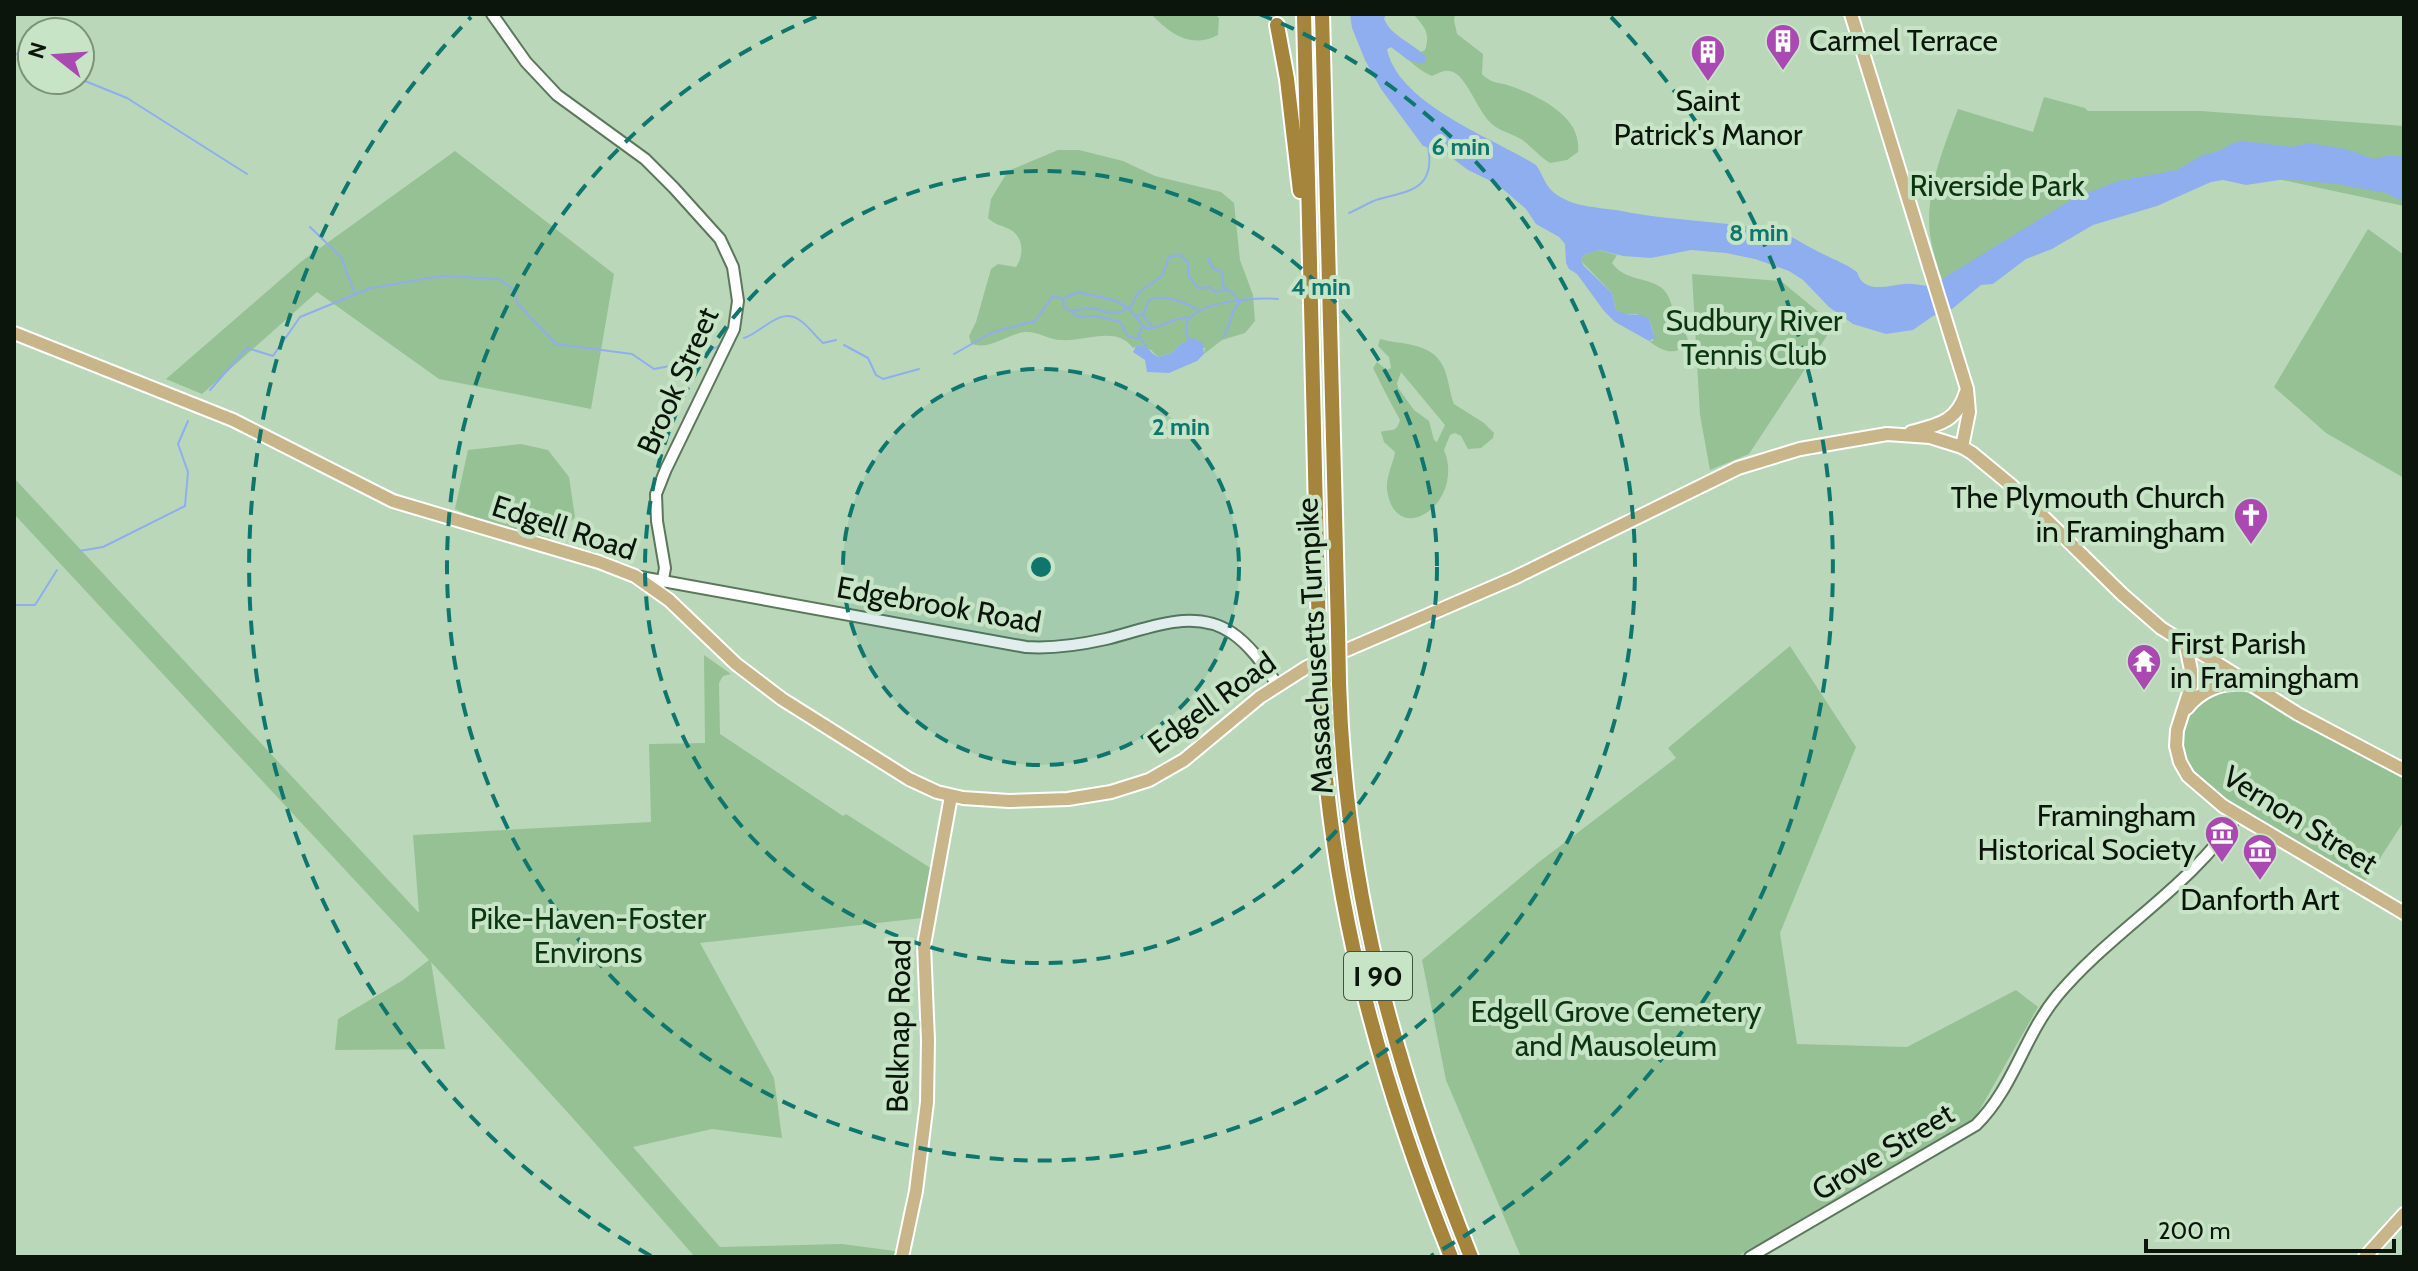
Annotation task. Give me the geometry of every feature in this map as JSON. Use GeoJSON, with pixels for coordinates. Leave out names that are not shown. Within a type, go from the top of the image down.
{"type":"FeatureCollection","features":[{"type":"Feature","properties":{"kind":"highway","name":"Massachusetts Turnpike"},"geometry":{"type":"LineString","coordinates":[[1304,14],[1320,690],[1325,773],[1332,831],[1360,982],[1392,1099],[1451,1257]]}},
{"type":"Feature","properties":{"kind":"highway","name":"Massachusetts Turnpike"},"geometry":{"type":"LineString","coordinates":[[1322,14],[1339,683],[1347,803],[1378,978],[1411,1096],[1471,1257]]}},
{"type":"Feature","properties":{"kind":"highway"},"geometry":{"type":"LineString","coordinates":[[1277,25],[1287,79],[1300,189],[1312,325]]}},
{"type":"Feature","properties":{"kind":"main road"},"geometry":{"type":"LineString","coordinates":[[1851,14],[1967,389],[1969,412],[1962,447]]}},
{"type":"Feature","properties":{"kind":"main road","name":"Edgell Road"},"geometry":{"type":"LineString","coordinates":[[14,333],[241,423],[393,501],[599,562],[660,584],[719,650],[767,688],[901,775],[951,796],[1009,801],[1068,799],[1137,784],[1184,760],[1277,684],[1307,667],[1514,578],[1738,468],[1823,443],[1862,436],[1900,434],[1930,437],[1962,447],[2012,486],[2137,607],[2186,646],[2363,750],[2404,770]]}},
{"type":"Feature","properties":{"kind":"main road"},"geometry":{"type":"LineString","coordinates":[[1900,434],[1948,421],[1961,406],[1967,389]]}},
{"type":"Feature","properties":{"kind":"main road","name":"Vernon Street"},"geometry":{"type":"LineString","coordinates":[[2186,646],[2192,678],[2176,738],[2183,769],[2207,794],[2238,815],[2404,913]]}},
{"type":"Feature","properties":{"kind":"main road"},"geometry":{"type":"LineString","coordinates":[[2183,713],[2195,699],[2209,690],[2228,684],[2248,684]]}},
{"type":"Feature","properties":{"kind":"main road","name":"Belknap Road"},"geometry":{"type":"LineString","coordinates":[[902,1257],[918,1182],[927,1102],[924,945],[951,796]]}},
{"type":"Feature","properties":{"kind":"main road"},"geometry":{"type":"LineString","coordinates":[[2365,1257],[2404,1214]]}},
{"type":"Feature","properties":{"kind":"street","name":"Brook Street"},"geometry":{"type":"LineString","coordinates":[[492,14],[526,62],[557,95],[664,177],[712,229],[733,267],[738,301],[734,329],[656,494],[657,521],[665,563],[660,584]]}},
{"type":"Feature","properties":{"kind":"street","name":"Edgebrook Road"},"geometry":{"type":"LineString","coordinates":[[660,584],[1026,647],[1064,647],[1180,620],[1201,621],[1213,623],[1234,635],[1252,651],[1277,684]]}},
{"type":"Feature","properties":{"kind":"street","name":"Grove Street"},"geometry":{"type":"LineString","coordinates":[[1750,1257],[1976,1125],[2003,1092],[2042,1017],[2055,999],[2091,960],[2187,873],[2238,815]]}},
{"type":"Feature","properties":{"kind":"green space"},"geometry":{"type":"Polygon","coordinates":[[[1151,14],[1215,14],[1219,18],[1218,35],[1190,40],[1173,33],[1151,14]]]}},
{"type":"Feature","properties":{"kind":"green space"},"geometry":{"type":"Polygon","coordinates":[[[1413,14],[1455,14],[1457,34],[1483,54],[1482,74],[1538,98],[1559,111],[1574,129],[1578,152],[1567,160],[1550,163],[1521,139],[1492,124],[1455,73],[1446,71],[1432,76],[1391,47],[1387,49],[1384,19],[1390,31],[1421,52],[1425,50],[1425,30],[1413,14]]]}},
{"type":"Feature","properties":{"kind":"green space","name":"Riverside Park"},"geometry":{"type":"Polygon","coordinates":[[[2044,97],[2088,111],[2201,111],[2404,126],[2404,206],[2273,178],[2227,176],[2028,239],[1952,307],[1934,254],[1929,219],[1936,171],[1958,109],[2033,132],[2044,97]]]}},
{"type":"Feature","properties":{"kind":"green space"},"geometry":{"type":"Polygon","coordinates":[[[1058,150],[1079,150],[1123,161],[1155,176],[1221,192],[1234,203],[1240,260],[1253,295],[1255,321],[1245,333],[1222,340],[1204,354],[1205,348],[1181,344],[1170,354],[1158,357],[1151,350],[1137,346],[1133,348],[1118,337],[1109,336],[1061,340],[1025,332],[990,344],[971,343],[969,336],[991,269],[998,264],[1016,267],[1021,253],[1015,233],[988,218],[991,199],[1008,171],[1058,150]]]}},
{"type":"Feature","properties":{"kind":"green space"},"geometry":{"type":"Polygon","coordinates":[[[455,151],[614,274],[591,409],[439,379],[317,292],[202,394],[166,379],[302,261],[455,151]]]}},
{"type":"Feature","properties":{"kind":"green space"},"geometry":{"type":"Polygon","coordinates":[[[2368,229],[2404,255],[2404,478],[2326,433],[2274,387],[2368,229]]]}},
{"type":"Feature","properties":{"kind":"green space"},"geometry":{"type":"Polygon","coordinates":[[[1598,250],[1617,255],[1612,263],[1621,272],[1662,288],[1689,344],[1673,351],[1659,348],[1649,341],[1653,341],[1654,334],[1649,319],[1636,314],[1621,314],[1616,310],[1612,293],[1581,261],[1583,255],[1598,250]]]}},
{"type":"Feature","properties":{"kind":"green space","name":"Sudbury River Tennis Club"},"geometry":{"type":"Polygon","coordinates":[[[1692,274],[1781,281],[1834,325],[1749,454],[1710,470],[1700,415],[1692,274]]]}},
{"type":"Feature","properties":{"kind":"green space"},"geometry":{"type":"Polygon","coordinates":[[[1380,339],[1431,352],[1447,375],[1454,404],[1494,433],[1493,438],[1481,448],[1468,449],[1461,436],[1455,433],[1450,435],[1444,450],[1448,469],[1446,487],[1427,513],[1414,518],[1402,517],[1393,507],[1387,489],[1395,452],[1384,442],[1381,432],[1395,429],[1400,420],[1373,368],[1377,362],[1387,370],[1391,368],[1389,357],[1378,346],[1380,339]],[[1401,372],[1398,388],[1414,410],[1429,421],[1437,442],[1445,425],[1401,372]]]}},
{"type":"Feature","properties":{"kind":"green space"},"geometry":{"type":"Polygon","coordinates":[[[521,444],[548,450],[569,477],[575,517],[555,538],[528,535],[455,509],[468,450],[521,444]]]}},
{"type":"Feature","properties":{"kind":"green space","name":"Pike-Haven-Foster Environs"},"geometry":{"type":"Polygon","coordinates":[[[14,478],[419,913],[413,835],[651,822],[649,744],[705,743],[704,655],[731,674],[723,676],[719,683],[720,734],[843,816],[846,814],[932,869],[922,918],[700,943],[774,1078],[782,1138],[712,1129],[633,1147],[720,1247],[842,1244],[895,1251],[894,1257],[695,1257],[431,962],[445,1049],[335,1050],[338,1019],[403,980],[429,960],[14,514],[14,478]]]}},
{"type":"Feature","properties":{"kind":"green space","name":"Edgell Grove Cemetery and Mausoleum"},"geometry":{"type":"Polygon","coordinates":[[[1790,646],[1856,747],[1780,933],[1797,1044],[1907,1047],[2016,990],[2038,1007],[1975,1118],[1736,1257],[1521,1257],[1446,1080],[1422,960],[1539,862],[1676,758],[1668,748],[1790,646]]]}},
{"type":"Feature","properties":{"kind":"green space"},"geometry":{"type":"Polygon","coordinates":[[[2226,690],[2252,695],[2404,779],[2404,821],[2366,880],[2359,880],[2211,790],[2197,777],[2183,748],[2183,734],[2196,708],[2226,690]]]}},
{"type":"Feature","properties":{"kind":"water"},"geometry":{"type":"Polygon","coordinates":[[[1350,14],[1386,14],[1384,19],[1387,25],[1426,57],[1424,64],[1408,60],[1391,47],[1387,49],[1395,69],[1409,87],[1450,118],[1536,165],[1557,195],[1588,206],[1785,234],[1857,272],[1860,279],[1870,286],[1931,286],[2071,200],[2118,181],[2177,170],[2203,155],[2242,141],[2292,147],[2309,143],[2345,149],[2374,159],[2391,155],[2404,157],[2404,202],[2386,193],[2337,184],[2286,179],[2246,185],[2223,180],[2211,182],[2157,206],[2093,225],[2052,249],[2026,259],[1993,284],[1981,285],[1952,309],[1933,316],[1913,330],[1886,334],[1853,324],[1829,307],[1803,280],[1789,271],[1755,259],[1691,250],[1651,258],[1599,250],[1583,255],[1581,261],[1584,266],[1612,293],[1616,310],[1649,319],[1655,338],[1649,341],[1615,322],[1604,311],[1577,274],[1569,269],[1565,244],[1559,237],[1536,224],[1526,209],[1497,184],[1468,170],[1444,152],[1423,146],[1381,89],[1365,60],[1352,28],[1350,14]]]}},
{"type":"Feature","properties":{"kind":"water"},"geometry":{"type":"Polygon","coordinates":[[[1193,338],[1203,343],[1204,354],[1197,361],[1169,373],[1147,372],[1145,360],[1133,352],[1136,346],[1144,347],[1158,357],[1170,354],[1193,338]]]}},
{"type":"Feature","properties":{"kind":"waterway"},"geometry":{"type":"LineString","coordinates":[[96,85],[127,98],[247,174]]}},
{"type":"Feature","properties":{"kind":"waterway"},"geometry":{"type":"LineString","coordinates":[[1349,213],[1375,200],[1418,186],[1428,171],[1428,146]]}},
{"type":"Feature","properties":{"kind":"waterway"},"geometry":{"type":"LineString","coordinates":[[310,227],[341,257],[355,294]]}},
{"type":"Feature","properties":{"kind":"waterway"},"geometry":{"type":"LineString","coordinates":[[1063,300],[1064,307],[1071,311],[1093,308],[1109,313],[1121,312],[1132,305],[1138,293],[1162,276],[1169,257],[1180,255],[1188,262],[1188,275],[1198,288],[1209,287],[1216,292],[1227,290]]}},
{"type":"Feature","properties":{"kind":"waterway"},"geometry":{"type":"LineString","coordinates":[[1208,258],[1213,268],[1222,272],[1223,286],[1240,302],[1223,337]]}},
{"type":"Feature","properties":{"kind":"waterway"},"geometry":{"type":"LineString","coordinates":[[210,390],[247,348],[273,356],[300,317],[371,288],[441,276],[499,279],[513,289],[518,304],[556,344],[632,354],[654,369],[691,362],[720,345]]}},
{"type":"Feature","properties":{"kind":"waterway"},"geometry":{"type":"LineString","coordinates":[[954,354],[993,332],[1035,321],[1053,296],[1063,299],[1079,292],[1111,299],[1129,309],[1147,329],[1190,318],[1218,304],[1278,299]]}},
{"type":"Feature","properties":{"kind":"waterway"},"geometry":{"type":"LineString","coordinates":[[1136,316],[1143,314],[1149,300],[1160,297],[1197,309]]}},
{"type":"Feature","properties":{"kind":"waterway"},"geometry":{"type":"LineString","coordinates":[[1072,312],[1078,317],[1097,316],[1120,322],[1128,336],[1140,339]]}},
{"type":"Feature","properties":{"kind":"waterway"},"geometry":{"type":"LineString","coordinates":[[1143,315],[1153,328]]}},
{"type":"Feature","properties":{"kind":"waterway"},"geometry":{"type":"LineString","coordinates":[[744,338],[777,318],[791,316],[805,324],[823,343],[836,340]]}},
{"type":"Feature","properties":{"kind":"waterway"},"geometry":{"type":"LineString","coordinates":[[1188,340],[1186,324],[1189,319]]}},
{"type":"Feature","properties":{"kind":"waterway"},"geometry":{"type":"LineString","coordinates":[[1142,327],[1138,336],[1146,346]]}},
{"type":"Feature","properties":{"kind":"waterway"},"geometry":{"type":"LineString","coordinates":[[844,345],[868,358],[876,375],[883,379],[919,369]]}},
{"type":"Feature","properties":{"kind":"waterway"},"geometry":{"type":"LineString","coordinates":[[79,551],[103,547],[185,506],[188,472],[178,444],[188,421]]}},
{"type":"Feature","properties":{"kind":"waterway"},"geometry":{"type":"LineString","coordinates":[[14,605],[35,605],[57,570]]}},
{"type":"Feature","properties":{"kind":"place","name":"Carmel Terrace"},"geometry":{"type":"Point","coordinates":[1783,72]}},
{"type":"Feature","properties":{"kind":"place","name":"Saint Patrick's Manor"},"geometry":{"type":"Point","coordinates":[1708,83]}},
{"type":"Feature","properties":{"kind":"place","name":"The Plymouth Church in Framingham"},"geometry":{"type":"Point","coordinates":[2251,546]}},
{"type":"Feature","properties":{"kind":"place","name":"First Parish in Framingham"},"geometry":{"type":"Point","coordinates":[2144,692]}},
{"type":"Feature","properties":{"kind":"place","name":"Framingham Historical Society"},"geometry":{"type":"Point","coordinates":[2222,864]}},
{"type":"Feature","properties":{"kind":"place","name":"Danforth Art"},"geometry":{"type":"Point","coordinates":[2260,882]}}]}
